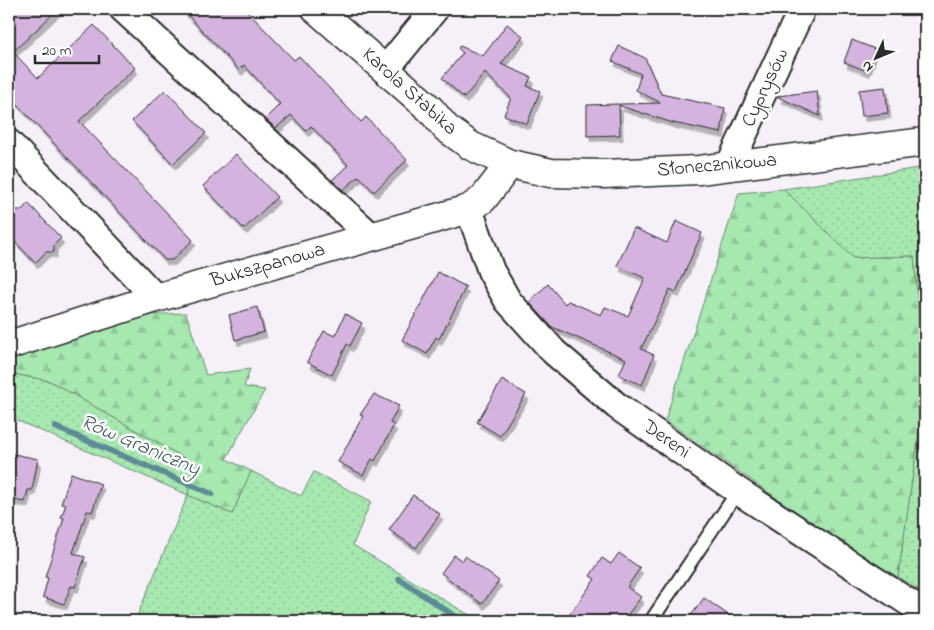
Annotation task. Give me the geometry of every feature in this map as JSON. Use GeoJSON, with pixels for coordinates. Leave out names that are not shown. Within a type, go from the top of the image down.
{"type":"FeatureCollection","features":[{"type":"Feature","properties":{"kind":"street"},"geometry":{"type":"LineString","coordinates":[[123,9],[372,237]]}},
{"type":"Feature","properties":{"kind":"street","name":"Karola Stabika"},"geometry":{"type":"LineString","coordinates":[[316,9],[430,109],[446,128],[471,146],[510,164]]}},
{"type":"Feature","properties":{"kind":"street"},"geometry":{"type":"LineString","coordinates":[[385,70],[435,9]]}},
{"type":"Feature","properties":{"kind":"street","name":"Cyprysów"},"geometry":{"type":"LineString","coordinates":[[729,166],[802,9]]}},
{"type":"Feature","properties":{"kind":"street","name":"Słonecznikowa"},"geometry":{"type":"LineString","coordinates":[[510,164],[551,173],[604,174],[729,166],[925,142]]}},
{"type":"Feature","properties":{"kind":"street"},"geometry":{"type":"LineString","coordinates":[[9,143],[156,298]]}},
{"type":"Feature","properties":{"kind":"street","name":"Bukszpanowa"},"geometry":{"type":"LineString","coordinates":[[9,345],[156,298],[469,209],[483,199],[510,164]]}},
{"type":"Feature","properties":{"kind":"street","name":"Dereni"},"geometry":{"type":"LineString","coordinates":[[469,209],[491,271],[508,301],[554,352],[617,406],[738,491],[925,613]]}},
{"type":"Feature","properties":{"kind":"lane"},"geometry":{"type":"LineString","coordinates":[[651,621],[738,491]]}},
{"type":"Feature","properties":{"kind":"green space"},"geometry":{"type":"Polygon","coordinates":[[[925,167],[925,378],[914,256],[853,258],[784,189],[925,167]]]}},
{"type":"Feature","properties":{"kind":"green space"},"geometry":{"type":"Polygon","coordinates":[[[784,189],[853,258],[914,256],[925,391],[898,577],[825,532],[665,420],[739,193],[784,189]]]}},
{"type":"Feature","properties":{"kind":"green space"},"geometry":{"type":"Polygon","coordinates":[[[186,313],[206,375],[250,369],[244,387],[265,390],[226,459],[251,471],[232,514],[188,495],[193,463],[50,381],[9,373],[9,360],[145,315],[186,313]]]}},
{"type":"Feature","properties":{"kind":"green space"},"geometry":{"type":"Polygon","coordinates":[[[9,373],[50,381],[193,463],[188,495],[9,417],[9,373]]]}},
{"type":"Feature","properties":{"kind":"green space"},"geometry":{"type":"Polygon","coordinates":[[[925,391],[925,594],[898,577],[925,391]]]}},
{"type":"Feature","properties":{"kind":"green space"},"geometry":{"type":"Polygon","coordinates":[[[251,471],[301,496],[314,472],[371,501],[353,545],[479,621],[135,621],[188,495],[232,514],[251,471]]]}},
{"type":"Feature","properties":{"kind":"building"},"geometry":{"type":"Polygon","coordinates":[[[9,9],[58,9],[13,52],[38,78],[94,25],[135,68],[79,121],[193,240],[172,260],[165,260],[9,96],[9,9]]]}},
{"type":"Feature","properties":{"kind":"building"},"geometry":{"type":"Polygon","coordinates":[[[182,9],[245,9],[294,60],[299,56],[361,122],[366,117],[407,160],[374,192],[359,176],[343,190],[332,180],[348,165],[311,126],[306,131],[291,115],[276,128],[265,119],[280,104],[244,65],[239,70],[182,9]]]}},
{"type":"Feature","properties":{"kind":"building"},"geometry":{"type":"Polygon","coordinates":[[[507,24],[523,36],[501,64],[531,77],[527,86],[540,91],[527,124],[504,115],[511,98],[485,73],[464,98],[442,78],[463,53],[458,48],[460,46],[483,56],[507,24]]]}},
{"type":"Feature","properties":{"kind":"building"},"geometry":{"type":"Polygon","coordinates":[[[852,40],[875,49],[867,71],[844,62],[852,40]]]}},
{"type":"Feature","properties":{"kind":"building"},"geometry":{"type":"Polygon","coordinates":[[[619,46],[645,58],[661,94],[725,108],[721,133],[673,123],[620,106],[620,104],[661,103],[636,90],[641,74],[612,61],[619,46]]]}},
{"type":"Feature","properties":{"kind":"building"},"geometry":{"type":"Polygon","coordinates":[[[885,87],[888,113],[862,116],[859,90],[885,87]]]}},
{"type":"Feature","properties":{"kind":"building"},"geometry":{"type":"Polygon","coordinates":[[[165,90],[206,133],[173,164],[132,121],[165,90]]]}},
{"type":"Feature","properties":{"kind":"building"},"geometry":{"type":"Polygon","coordinates":[[[817,91],[820,116],[778,97],[778,96],[817,91]]]}},
{"type":"Feature","properties":{"kind":"building"},"geometry":{"type":"Polygon","coordinates":[[[619,104],[620,135],[587,136],[587,105],[619,104]]]}},
{"type":"Feature","properties":{"kind":"building"},"geometry":{"type":"Polygon","coordinates":[[[236,154],[277,197],[244,229],[203,186],[236,154]]]}},
{"type":"Feature","properties":{"kind":"building"},"geometry":{"type":"Polygon","coordinates":[[[28,203],[61,238],[54,245],[54,252],[46,252],[35,263],[9,235],[9,222],[13,217],[13,210],[22,210],[28,203]]]}},
{"type":"Feature","properties":{"kind":"building"},"geometry":{"type":"Polygon","coordinates":[[[676,221],[702,233],[676,292],[670,289],[641,349],[654,355],[642,385],[619,375],[626,359],[552,327],[529,302],[548,284],[565,304],[568,301],[601,315],[605,307],[628,316],[645,278],[617,266],[634,228],[667,243],[676,221]]]}},
{"type":"Feature","properties":{"kind":"building"},"geometry":{"type":"Polygon","coordinates":[[[438,272],[466,287],[439,339],[436,337],[427,354],[402,340],[438,272]]]}},
{"type":"Feature","properties":{"kind":"building"},"geometry":{"type":"Polygon","coordinates":[[[257,307],[264,332],[235,340],[229,315],[257,307]]]}},
{"type":"Feature","properties":{"kind":"building"},"geometry":{"type":"Polygon","coordinates":[[[345,314],[362,323],[350,346],[347,344],[332,375],[307,362],[324,331],[335,336],[345,314]]]}},
{"type":"Feature","properties":{"kind":"building"},"geometry":{"type":"Polygon","coordinates":[[[502,380],[526,394],[500,436],[477,422],[502,380]]]}},
{"type":"Feature","properties":{"kind":"building"},"geometry":{"type":"Polygon","coordinates":[[[374,394],[399,406],[390,423],[394,425],[375,461],[372,459],[363,475],[338,462],[363,416],[360,415],[374,394]]]}},
{"type":"Feature","properties":{"kind":"building"},"geometry":{"type":"Polygon","coordinates":[[[9,453],[38,459],[32,490],[28,490],[25,502],[9,499],[9,453]]]}},
{"type":"Feature","properties":{"kind":"building"},"geometry":{"type":"Polygon","coordinates":[[[71,473],[101,484],[92,512],[87,511],[73,553],[85,557],[75,587],[71,586],[64,604],[43,597],[48,578],[45,577],[64,518],[61,517],[66,505],[61,504],[71,473]]]}},
{"type":"Feature","properties":{"kind":"building"},"geometry":{"type":"Polygon","coordinates":[[[413,495],[440,514],[416,548],[389,530],[413,495]]]}},
{"type":"Feature","properties":{"kind":"building"},"geometry":{"type":"Polygon","coordinates":[[[619,553],[640,568],[627,587],[641,597],[623,621],[565,621],[595,579],[590,576],[602,558],[611,564],[619,553]]]}},
{"type":"Feature","properties":{"kind":"building"},"geometry":{"type":"Polygon","coordinates":[[[454,555],[462,561],[465,556],[499,581],[482,604],[441,573],[454,555]]]}},
{"type":"Feature","properties":{"kind":"building"},"geometry":{"type":"Polygon","coordinates":[[[704,598],[737,621],[687,621],[704,598]]]}},
{"type":"Feature","properties":{"kind":"waterway","name":"Rów Graniczny"},"geometry":{"type":"LineString","coordinates":[[55,427],[212,494]]}},
{"type":"Feature","properties":{"kind":"waterway","name":"Rów Graniczny"},"geometry":{"type":"LineString","coordinates":[[399,579],[462,621]]}}]}
